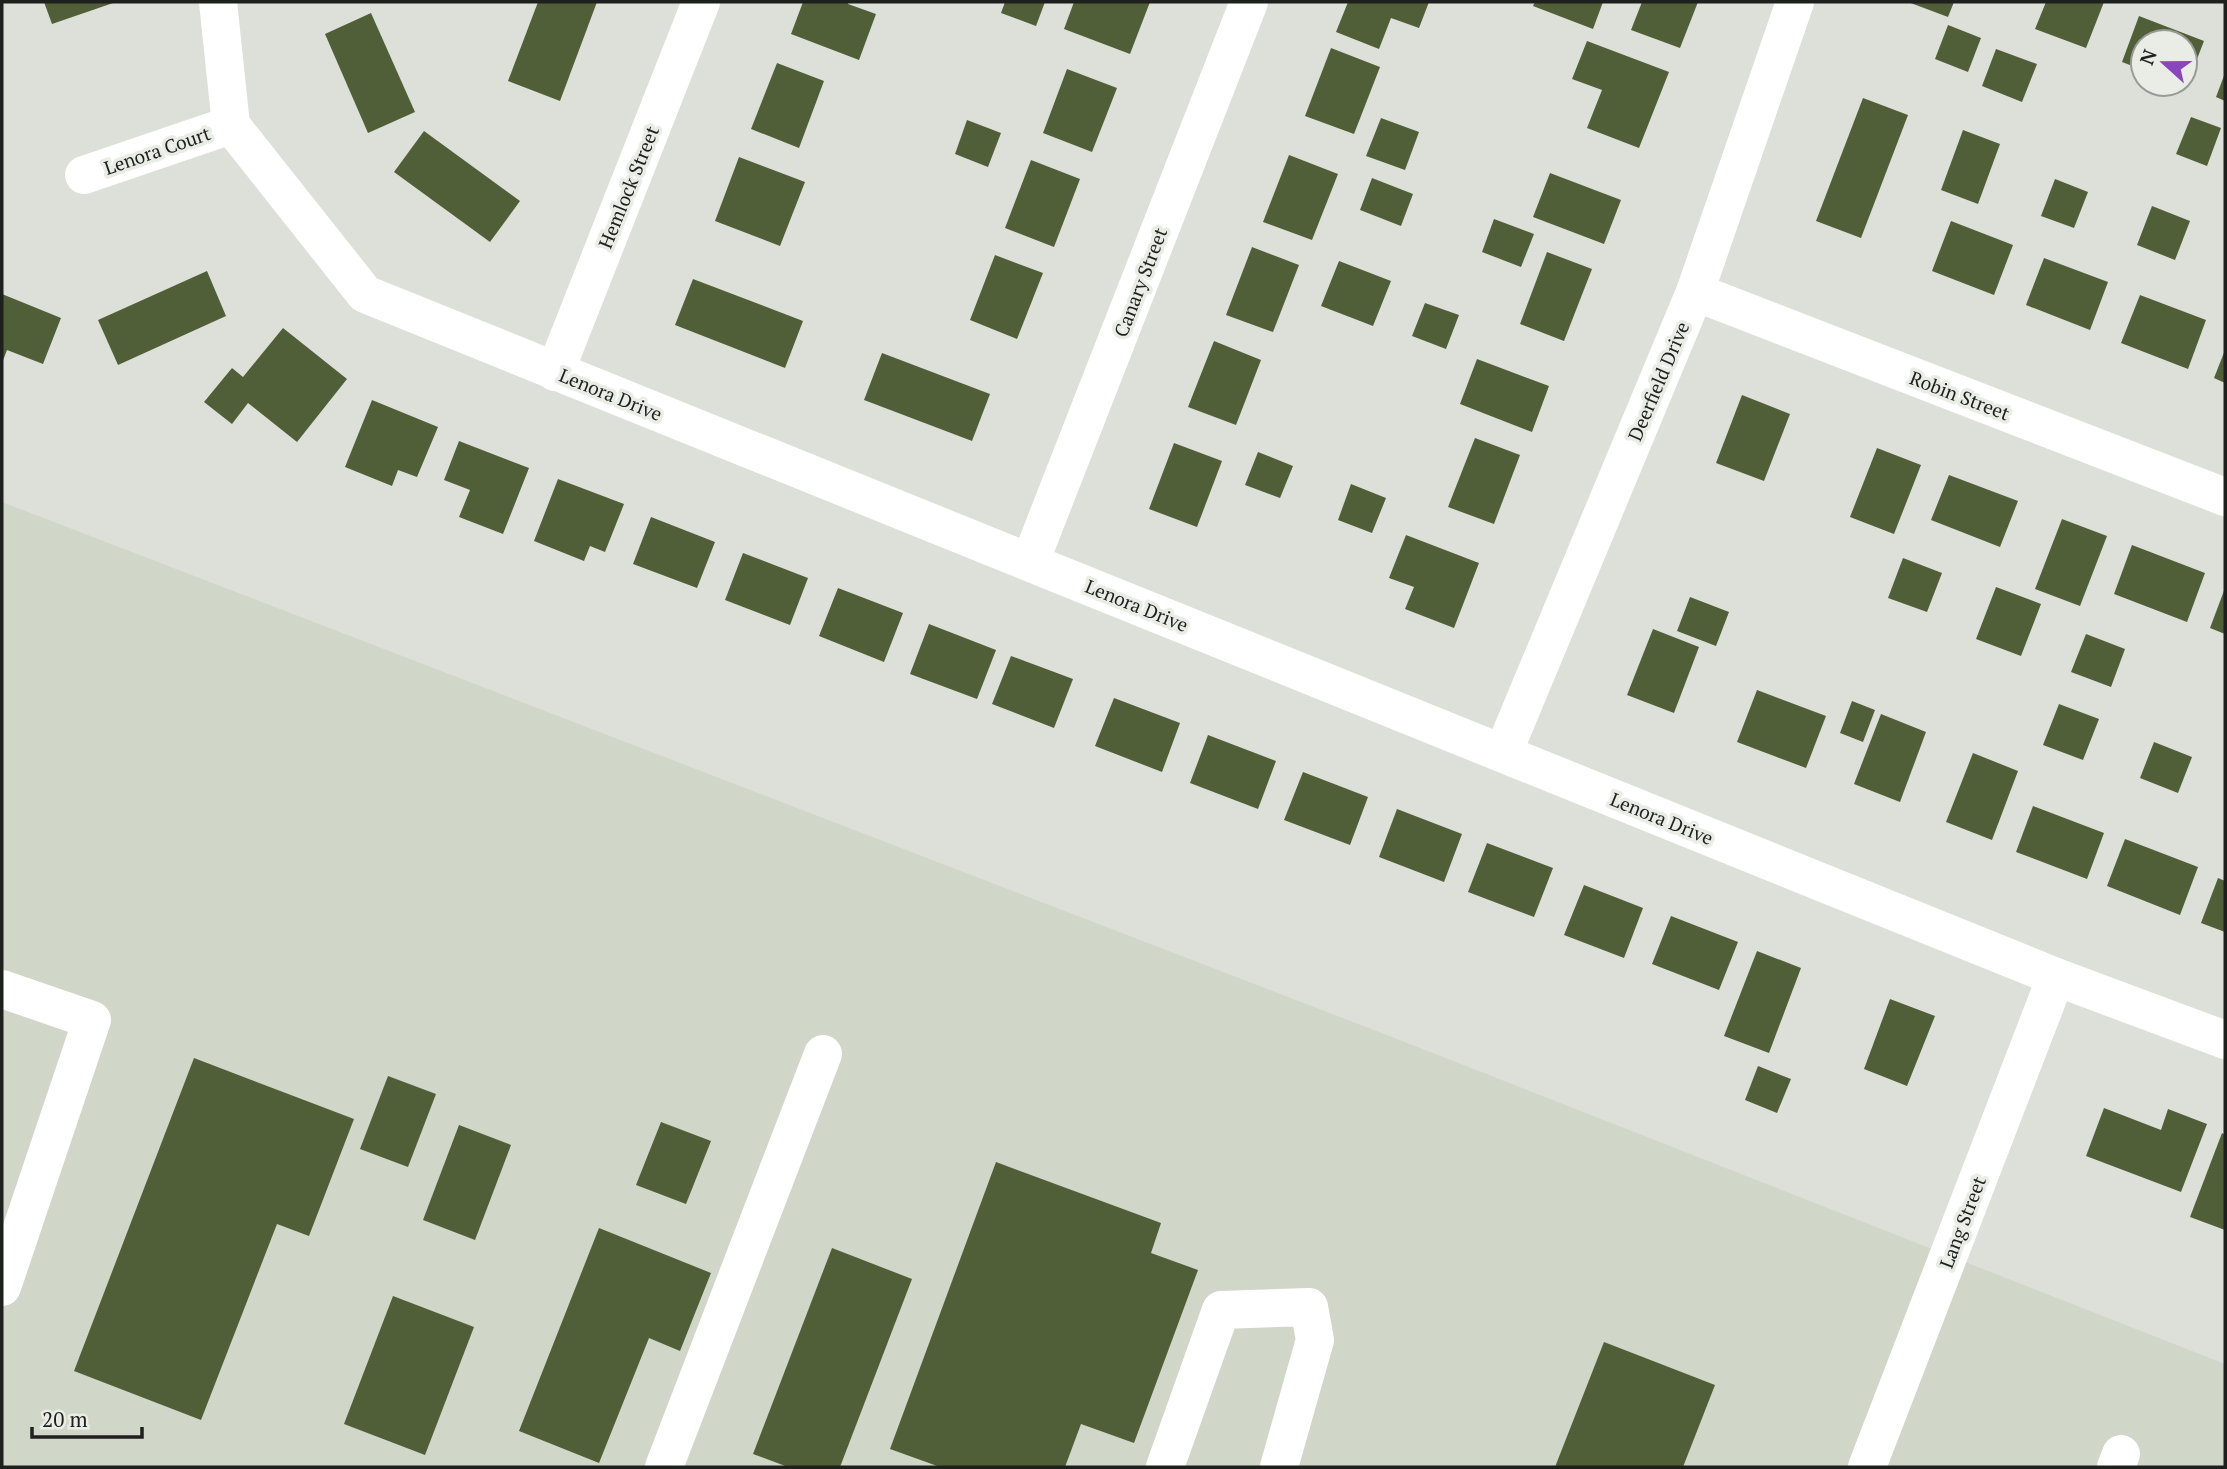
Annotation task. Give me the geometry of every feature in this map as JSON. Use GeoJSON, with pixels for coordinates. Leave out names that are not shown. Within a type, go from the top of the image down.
{"type":"FeatureCollection","features":[{"type":"Feature","properties":{"kind":"street"},"geometry":{"type":"LineString","coordinates":[[218,2],[230,125]]}},
{"type":"Feature","properties":{"kind":"street","name":"Hemlock Street"},"geometry":{"type":"LineString","coordinates":[[555,372],[701,2]]}},
{"type":"Feature","properties":{"kind":"street","name":"Canary Street"},"geometry":{"type":"LineString","coordinates":[[1030,562],[1249,2]]}},
{"type":"Feature","properties":{"kind":"street","name":"Deerfield Drive"},"geometry":{"type":"LineString","coordinates":[[1503,753],[1695,292],[1795,2]]}},
{"type":"Feature","properties":{"kind":"street","name":"Lenora Court"},"geometry":{"type":"LineString","coordinates":[[84,175],[230,125]]}},
{"type":"Feature","properties":{"kind":"street","name":"Lenora Drive"},"geometry":{"type":"LineString","coordinates":[[230,125],[365,294],[2056,977],[2225,1040]]}},
{"type":"Feature","properties":{"kind":"street","name":"Robin Street"},"geometry":{"type":"LineString","coordinates":[[1695,292],[2225,498]]}},
{"type":"Feature","properties":{"kind":"street","name":"Lang Street"},"geometry":{"type":"LineString","coordinates":[[1867,1467],[2056,977]]}},
{"type":"Feature","properties":{"kind":"street"},"geometry":{"type":"LineString","coordinates":[[2,989],[92,1020],[2,1287]]}},
{"type":"Feature","properties":{"kind":"street"},"geometry":{"type":"LineString","coordinates":[[664,1467],[823,1054]]}},
{"type":"Feature","properties":{"kind":"street"},"geometry":{"type":"LineString","coordinates":[[1164,1467],[1221,1310],[1309,1307],[1315,1340],[1279,1467]]}},
{"type":"Feature","properties":{"kind":"shaded area"},"geometry":{"type":"Polygon","coordinates":[[[2,502],[1392,1037],[2225,1364],[2225,1467],[2,1467],[2,502]]]}},
{"type":"Feature","properties":{"kind":"building"},"geometry":{"type":"Polygon","coordinates":[[[44,2],[116,2],[52,24],[44,2]]]}},
{"type":"Feature","properties":{"kind":"building"},"geometry":{"type":"Polygon","coordinates":[[[538,2],[597,2],[560,101],[508,81],[538,2]]]}},
{"type":"Feature","properties":{"kind":"building"},"geometry":{"type":"Polygon","coordinates":[[[803,2],[848,2],[876,14],[859,60],[791,34],[803,2]]]}},
{"type":"Feature","properties":{"kind":"building"},"geometry":{"type":"Polygon","coordinates":[[[1005,2],[1045,2],[1036,26],[1001,13],[1005,2]]]}},
{"type":"Feature","properties":{"kind":"building"},"geometry":{"type":"Polygon","coordinates":[[[1074,2],[1150,2],[1130,54],[1064,29],[1074,2]]]}},
{"type":"Feature","properties":{"kind":"building"},"geometry":{"type":"Polygon","coordinates":[[[1348,2],[1429,2],[1419,28],[1391,18],[1379,49],[1336,32],[1348,2]]]}},
{"type":"Feature","properties":{"kind":"building"},"geometry":{"type":"Polygon","coordinates":[[[1535,2],[1603,2],[1593,29],[1533,6],[1535,2]]]}},
{"type":"Feature","properties":{"kind":"building"},"geometry":{"type":"Polygon","coordinates":[[[1642,2],[1698,2],[1680,48],[1631,30],[1642,2]]]}},
{"type":"Feature","properties":{"kind":"building"},"geometry":{"type":"Polygon","coordinates":[[[1908,2],[1954,2],[1948,17],[1908,2]]]}},
{"type":"Feature","properties":{"kind":"building"},"geometry":{"type":"Polygon","coordinates":[[[2046,2],[2104,2],[2086,48],[2035,29],[2046,2]]]}},
{"type":"Feature","properties":{"kind":"building"},"geometry":{"type":"Polygon","coordinates":[[[371,13],[415,112],[368,133],[325,34],[371,13]]]}},
{"type":"Feature","properties":{"kind":"building"},"geometry":{"type":"Polygon","coordinates":[[[2139,16],[2170,28],[2135,28],[2139,16]]]}},
{"type":"Feature","properties":{"kind":"building"},"geometry":{"type":"Polygon","coordinates":[[[1948,25],[1981,38],[1968,72],[1935,59],[1948,25]]]}},
{"type":"Feature","properties":{"kind":"building"},"geometry":{"type":"Polygon","coordinates":[[[2199,39],[2204,41],[2199,54],[2199,39]]]}},
{"type":"Feature","properties":{"kind":"building"},"geometry":{"type":"Polygon","coordinates":[[[1587,41],[1669,72],[1639,148],[1587,128],[1602,90],[1572,79],[1587,41]]]}},
{"type":"Feature","properties":{"kind":"building"},"geometry":{"type":"Polygon","coordinates":[[[2129,43],[2129,65],[2122,62],[2129,43]]]}},
{"type":"Feature","properties":{"kind":"building"},"geometry":{"type":"Polygon","coordinates":[[[1331,48],[1380,67],[1354,134],[1305,116],[1331,48]]]}},
{"type":"Feature","properties":{"kind":"building"},"geometry":{"type":"Polygon","coordinates":[[[1996,49],[2037,64],[2022,102],[1982,86],[1996,49]]]}},
{"type":"Feature","properties":{"kind":"building"},"geometry":{"type":"Polygon","coordinates":[[[777,63],[824,81],[799,148],[751,129],[777,63]]]}},
{"type":"Feature","properties":{"kind":"building"},"geometry":{"type":"Polygon","coordinates":[[[1067,69],[1117,88],[1092,152],[1043,133],[1067,69]]]}},
{"type":"Feature","properties":{"kind":"building"},"geometry":{"type":"Polygon","coordinates":[[[2225,73],[2225,101],[2216,97],[2225,73]]]}},
{"type":"Feature","properties":{"kind":"building"},"geometry":{"type":"Polygon","coordinates":[[[1863,98],[1908,115],[1861,238],[1816,221],[1863,98]]]}},
{"type":"Feature","properties":{"kind":"building"},"geometry":{"type":"Polygon","coordinates":[[[2191,117],[2221,128],[2207,166],[2176,154],[2191,117]]]}},
{"type":"Feature","properties":{"kind":"building"},"geometry":{"type":"Polygon","coordinates":[[[1381,118],[1419,132],[1405,170],[1366,156],[1381,118]]]}},
{"type":"Feature","properties":{"kind":"building"},"geometry":{"type":"Polygon","coordinates":[[[967,120],[1001,133],[988,167],[955,154],[967,120]]]}},
{"type":"Feature","properties":{"kind":"building"},"geometry":{"type":"Polygon","coordinates":[[[1963,130],[2000,144],[1978,204],[1941,190],[1963,130]]]}},
{"type":"Feature","properties":{"kind":"building"},"geometry":{"type":"Polygon","coordinates":[[[424,131],[520,201],[490,242],[394,172],[424,131]]]}},
{"type":"Feature","properties":{"kind":"building"},"geometry":{"type":"Polygon","coordinates":[[[1289,155],[1338,174],[1312,240],[1263,222],[1289,155]]]}},
{"type":"Feature","properties":{"kind":"building"},"geometry":{"type":"Polygon","coordinates":[[[739,157],[805,182],[780,246],[715,221],[739,157]]]}},
{"type":"Feature","properties":{"kind":"building"},"geometry":{"type":"Polygon","coordinates":[[[1031,160],[1080,179],[1054,247],[1005,228],[1031,160]]]}},
{"type":"Feature","properties":{"kind":"building"},"geometry":{"type":"Polygon","coordinates":[[[1550,173],[1621,200],[1604,244],[1533,217],[1550,173]]]}},
{"type":"Feature","properties":{"kind":"building"},"geometry":{"type":"Polygon","coordinates":[[[1372,178],[1413,194],[1401,226],[1360,210],[1372,178]]]}},
{"type":"Feature","properties":{"kind":"building"},"geometry":{"type":"Polygon","coordinates":[[[2055,179],[2088,192],[2074,228],[2041,216],[2055,179]]]}},
{"type":"Feature","properties":{"kind":"building"},"geometry":{"type":"Polygon","coordinates":[[[2152,206],[2190,221],[2175,260],[2137,245],[2152,206]]]}},
{"type":"Feature","properties":{"kind":"building"},"geometry":{"type":"Polygon","coordinates":[[[1494,219],[1534,234],[1521,267],[1482,252],[1494,219]]]}},
{"type":"Feature","properties":{"kind":"building"},"geometry":{"type":"Polygon","coordinates":[[[1951,221],[2013,245],[1994,295],[1932,271],[1951,221]]]}},
{"type":"Feature","properties":{"kind":"building"},"geometry":{"type":"Polygon","coordinates":[[[1252,247],[1299,265],[1273,332],[1226,315],[1252,247]]]}},
{"type":"Feature","properties":{"kind":"building"},"geometry":{"type":"Polygon","coordinates":[[[1547,252],[1592,269],[1564,341],[1520,324],[1547,252]]]}},
{"type":"Feature","properties":{"kind":"building"},"geometry":{"type":"Polygon","coordinates":[[[995,255],[1043,273],[1017,339],[970,320],[995,255]]]}},
{"type":"Feature","properties":{"kind":"building"},"geometry":{"type":"Polygon","coordinates":[[[2044,258],[2108,282],[2090,330],[2026,305],[2044,258]]]}},
{"type":"Feature","properties":{"kind":"building"},"geometry":{"type":"Polygon","coordinates":[[[1339,261],[1391,281],[1373,326],[1321,306],[1339,261]]]}},
{"type":"Feature","properties":{"kind":"building"},"geometry":{"type":"Polygon","coordinates":[[[207,271],[226,316],[118,365],[98,320],[207,271]]]}},
{"type":"Feature","properties":{"kind":"building"},"geometry":{"type":"Polygon","coordinates":[[[693,279],[803,321],[785,368],[675,325],[693,279]]]}},
{"type":"Feature","properties":{"kind":"building"},"geometry":{"type":"Polygon","coordinates":[[[2,294],[61,318],[43,364],[7,350],[2,363],[2,294]]]}},
{"type":"Feature","properties":{"kind":"building"},"geometry":{"type":"Polygon","coordinates":[[[2140,295],[2206,320],[2188,369],[2121,343],[2140,295]]]}},
{"type":"Feature","properties":{"kind":"building"},"geometry":{"type":"Polygon","coordinates":[[[1425,303],[1459,315],[1446,349],[1412,336],[1425,303]]]}},
{"type":"Feature","properties":{"kind":"building"},"geometry":{"type":"Polygon","coordinates":[[[283,328],[347,379],[297,442],[248,403],[232,424],[204,402],[232,368],[243,377],[283,328]]]}},
{"type":"Feature","properties":{"kind":"building"},"geometry":{"type":"Polygon","coordinates":[[[1214,341],[1261,360],[1236,425],[1188,407],[1214,341]]]}},
{"type":"Feature","properties":{"kind":"building"},"geometry":{"type":"Polygon","coordinates":[[[2225,350],[2225,383],[2214,378],[2225,350]]]}},
{"type":"Feature","properties":{"kind":"building"},"geometry":{"type":"Polygon","coordinates":[[[882,353],[990,394],[972,441],[864,400],[882,353]]]}},
{"type":"Feature","properties":{"kind":"building"},"geometry":{"type":"Polygon","coordinates":[[[1477,359],[1549,386],[1532,432],[1460,404],[1477,359]]]}},
{"type":"Feature","properties":{"kind":"building"},"geometry":{"type":"Polygon","coordinates":[[[1742,395],[1790,414],[1764,481],[1716,463],[1742,395]]]}},
{"type":"Feature","properties":{"kind":"building"},"geometry":{"type":"Polygon","coordinates":[[[372,400],[438,427],[417,477],[398,470],[392,486],[345,467],[372,400]]]}},
{"type":"Feature","properties":{"kind":"building"},"geometry":{"type":"Polygon","coordinates":[[[1475,438],[1520,455],[1494,524],[1448,507],[1475,438]]]}},
{"type":"Feature","properties":{"kind":"building"},"geometry":{"type":"Polygon","coordinates":[[[459,441],[529,468],[503,534],[459,517],[470,490],[444,480],[459,441]]]}},
{"type":"Feature","properties":{"kind":"building"},"geometry":{"type":"Polygon","coordinates":[[[1174,443],[1222,461],[1197,527],[1149,509],[1174,443]]]}},
{"type":"Feature","properties":{"kind":"building"},"geometry":{"type":"Polygon","coordinates":[[[1877,448],[1921,465],[1894,534],[1850,517],[1877,448]]]}},
{"type":"Feature","properties":{"kind":"building"},"geometry":{"type":"Polygon","coordinates":[[[1258,452],[1293,466],[1280,498],[1245,485],[1258,452]]]}},
{"type":"Feature","properties":{"kind":"building"},"geometry":{"type":"Polygon","coordinates":[[[1949,475],[2018,501],[2000,547],[1931,520],[1949,475]]]}},
{"type":"Feature","properties":{"kind":"building"},"geometry":{"type":"Polygon","coordinates":[[[558,479],[624,504],[605,552],[590,546],[584,561],[534,541],[558,479]]]}},
{"type":"Feature","properties":{"kind":"building"},"geometry":{"type":"Polygon","coordinates":[[[1351,484],[1386,498],[1372,533],[1338,520],[1351,484]]]}},
{"type":"Feature","properties":{"kind":"building"},"geometry":{"type":"Polygon","coordinates":[[[651,517],[715,542],[697,588],[633,564],[651,517]]]}},
{"type":"Feature","properties":{"kind":"building"},"geometry":{"type":"Polygon","coordinates":[[[2062,519],[2107,536],[2080,606],[2035,589],[2062,519]]]}},
{"type":"Feature","properties":{"kind":"building"},"geometry":{"type":"Polygon","coordinates":[[[1406,535],[1479,563],[1454,628],[1405,609],[1414,587],[1389,578],[1406,535]]]}},
{"type":"Feature","properties":{"kind":"building"},"geometry":{"type":"Polygon","coordinates":[[[2132,545],[2205,573],[2187,622],[2114,594],[2132,545]]]}},
{"type":"Feature","properties":{"kind":"building"},"geometry":{"type":"Polygon","coordinates":[[[743,553],[808,578],[790,625],[725,600],[743,553]]]}},
{"type":"Feature","properties":{"kind":"building"},"geometry":{"type":"Polygon","coordinates":[[[1903,558],[1942,573],[1927,612],[1888,598],[1903,558]]]}},
{"type":"Feature","properties":{"kind":"building"},"geometry":{"type":"Polygon","coordinates":[[[1996,587],[2041,604],[2021,656],[1976,639],[1996,587]]]}},
{"type":"Feature","properties":{"kind":"building"},"geometry":{"type":"Polygon","coordinates":[[[838,588],[903,613],[884,662],[819,636],[838,588]]]}},
{"type":"Feature","properties":{"kind":"building"},"geometry":{"type":"Polygon","coordinates":[[[2225,588],[2225,634],[2210,628],[2225,588]]]}},
{"type":"Feature","properties":{"kind":"building"},"geometry":{"type":"Polygon","coordinates":[[[1690,597],[1729,612],[1716,646],[1677,631],[1690,597]]]}},
{"type":"Feature","properties":{"kind":"building"},"geometry":{"type":"Polygon","coordinates":[[[929,624],[996,650],[977,699],[910,674],[929,624]]]}},
{"type":"Feature","properties":{"kind":"building"},"geometry":{"type":"Polygon","coordinates":[[[1653,629],[1699,647],[1674,713],[1627,695],[1653,629]]]}},
{"type":"Feature","properties":{"kind":"building"},"geometry":{"type":"Polygon","coordinates":[[[2086,634],[2125,649],[2111,687],[2071,672],[2086,634]]]}},
{"type":"Feature","properties":{"kind":"building"},"geometry":{"type":"Polygon","coordinates":[[[1011,656],[1073,679],[1054,728],[992,704],[1011,656]]]}},
{"type":"Feature","properties":{"kind":"building"},"geometry":{"type":"Polygon","coordinates":[[[1757,690],[1826,716],[1806,768],[1737,742],[1757,690]]]}},
{"type":"Feature","properties":{"kind":"building"},"geometry":{"type":"Polygon","coordinates":[[[1114,698],[1180,723],[1162,772],[1095,746],[1114,698]]]}},
{"type":"Feature","properties":{"kind":"building"},"geometry":{"type":"Polygon","coordinates":[[[1852,701],[1875,710],[1863,742],[1840,733],[1852,701]]]}},
{"type":"Feature","properties":{"kind":"building"},"geometry":{"type":"Polygon","coordinates":[[[2059,704],[2099,719],[2083,760],[2043,745],[2059,704]]]}},
{"type":"Feature","properties":{"kind":"building"},"geometry":{"type":"Polygon","coordinates":[[[1881,714],[1926,732],[1900,802],[1854,784],[1881,714]]]}},
{"type":"Feature","properties":{"kind":"building"},"geometry":{"type":"Polygon","coordinates":[[[1208,735],[1276,761],[1258,809],[1190,783],[1208,735]]]}},
{"type":"Feature","properties":{"kind":"building"},"geometry":{"type":"Polygon","coordinates":[[[2154,742],[2192,757],[2178,793],[2140,778],[2154,742]]]}},
{"type":"Feature","properties":{"kind":"building"},"geometry":{"type":"Polygon","coordinates":[[[1973,753],[2018,771],[1992,840],[1946,822],[1973,753]]]}},
{"type":"Feature","properties":{"kind":"building"},"geometry":{"type":"Polygon","coordinates":[[[1303,772],[1368,797],[1350,845],[1284,820],[1303,772]]]}},
{"type":"Feature","properties":{"kind":"building"},"geometry":{"type":"Polygon","coordinates":[[[2033,806],[2104,833],[2087,879],[2016,852],[2033,806]]]}},
{"type":"Feature","properties":{"kind":"building"},"geometry":{"type":"Polygon","coordinates":[[[1397,809],[1462,834],[1444,882],[1379,857],[1397,809]]]}},
{"type":"Feature","properties":{"kind":"building"},"geometry":{"type":"Polygon","coordinates":[[[2125,839],[2198,867],[2180,915],[2107,886],[2125,839]]]}},
{"type":"Feature","properties":{"kind":"building"},"geometry":{"type":"Polygon","coordinates":[[[1487,843],[1553,868],[1534,917],[1468,892],[1487,843]]]}},
{"type":"Feature","properties":{"kind":"building"},"geometry":{"type":"Polygon","coordinates":[[[2218,878],[2225,881],[2225,932],[2201,923],[2218,878]]]}},
{"type":"Feature","properties":{"kind":"building"},"geometry":{"type":"Polygon","coordinates":[[[1584,885],[1643,908],[1624,958],[1564,935],[1584,885]]]}},
{"type":"Feature","properties":{"kind":"building"},"geometry":{"type":"Polygon","coordinates":[[[1671,916],[1738,942],[1719,990],[1652,964],[1671,916]]]}},
{"type":"Feature","properties":{"kind":"building"},"geometry":{"type":"Polygon","coordinates":[[[1757,951],[1801,968],[1769,1053],[1724,1036],[1757,951]]]}},
{"type":"Feature","properties":{"kind":"building"},"geometry":{"type":"Polygon","coordinates":[[[1890,999],[1935,1016],[1907,1086],[1864,1069],[1890,999]]]}},
{"type":"Feature","properties":{"kind":"building"},"geometry":{"type":"Polygon","coordinates":[[[194,1058],[354,1119],[309,1236],[277,1224],[201,1420],[74,1371],[194,1058]]]}},
{"type":"Feature","properties":{"kind":"building"},"geometry":{"type":"Polygon","coordinates":[[[1758,1066],[1791,1079],[1777,1113],[1745,1100],[1758,1066]]]}},
{"type":"Feature","properties":{"kind":"building"},"geometry":{"type":"Polygon","coordinates":[[[388,1076],[436,1094],[408,1167],[360,1149],[388,1076]]]}},
{"type":"Feature","properties":{"kind":"building"},"geometry":{"type":"Polygon","coordinates":[[[2104,1108],[2161,1130],[2168,1109],[2207,1124],[2181,1192],[2086,1156],[2104,1108]]]}},
{"type":"Feature","properties":{"kind":"building"},"geometry":{"type":"Polygon","coordinates":[[[661,1122],[711,1141],[686,1204],[636,1185],[661,1122]]]}},
{"type":"Feature","properties":{"kind":"building"},"geometry":{"type":"Polygon","coordinates":[[[459,1125],[511,1145],[475,1240],[423,1220],[459,1125]]]}},
{"type":"Feature","properties":{"kind":"building"},"geometry":{"type":"Polygon","coordinates":[[[2222,1133],[2225,1135],[2225,1230],[2190,1217],[2222,1133]]]}},
{"type":"Feature","properties":{"kind":"building"},"geometry":{"type":"Polygon","coordinates":[[[996,1162],[1161,1223],[1151,1253],[1198,1270],[1134,1443],[1081,1424],[1065,1467],[940,1467],[890,1449],[996,1162]]]}},
{"type":"Feature","properties":{"kind":"building"},"geometry":{"type":"Polygon","coordinates":[[[599,1228],[711,1273],[680,1351],[649,1338],[599,1463],[519,1431],[599,1228]]]}},
{"type":"Feature","properties":{"kind":"building"},"geometry":{"type":"Polygon","coordinates":[[[832,1248],[912,1279],[840,1467],[788,1467],[753,1454],[832,1248]]]}},
{"type":"Feature","properties":{"kind":"building"},"geometry":{"type":"Polygon","coordinates":[[[393,1296],[474,1327],[425,1455],[344,1424],[393,1296]]]}},
{"type":"Feature","properties":{"kind":"building"},"geometry":{"type":"Polygon","coordinates":[[[1604,1342],[1715,1385],[1683,1467],[1555,1467],[1604,1342]]]}}]}
